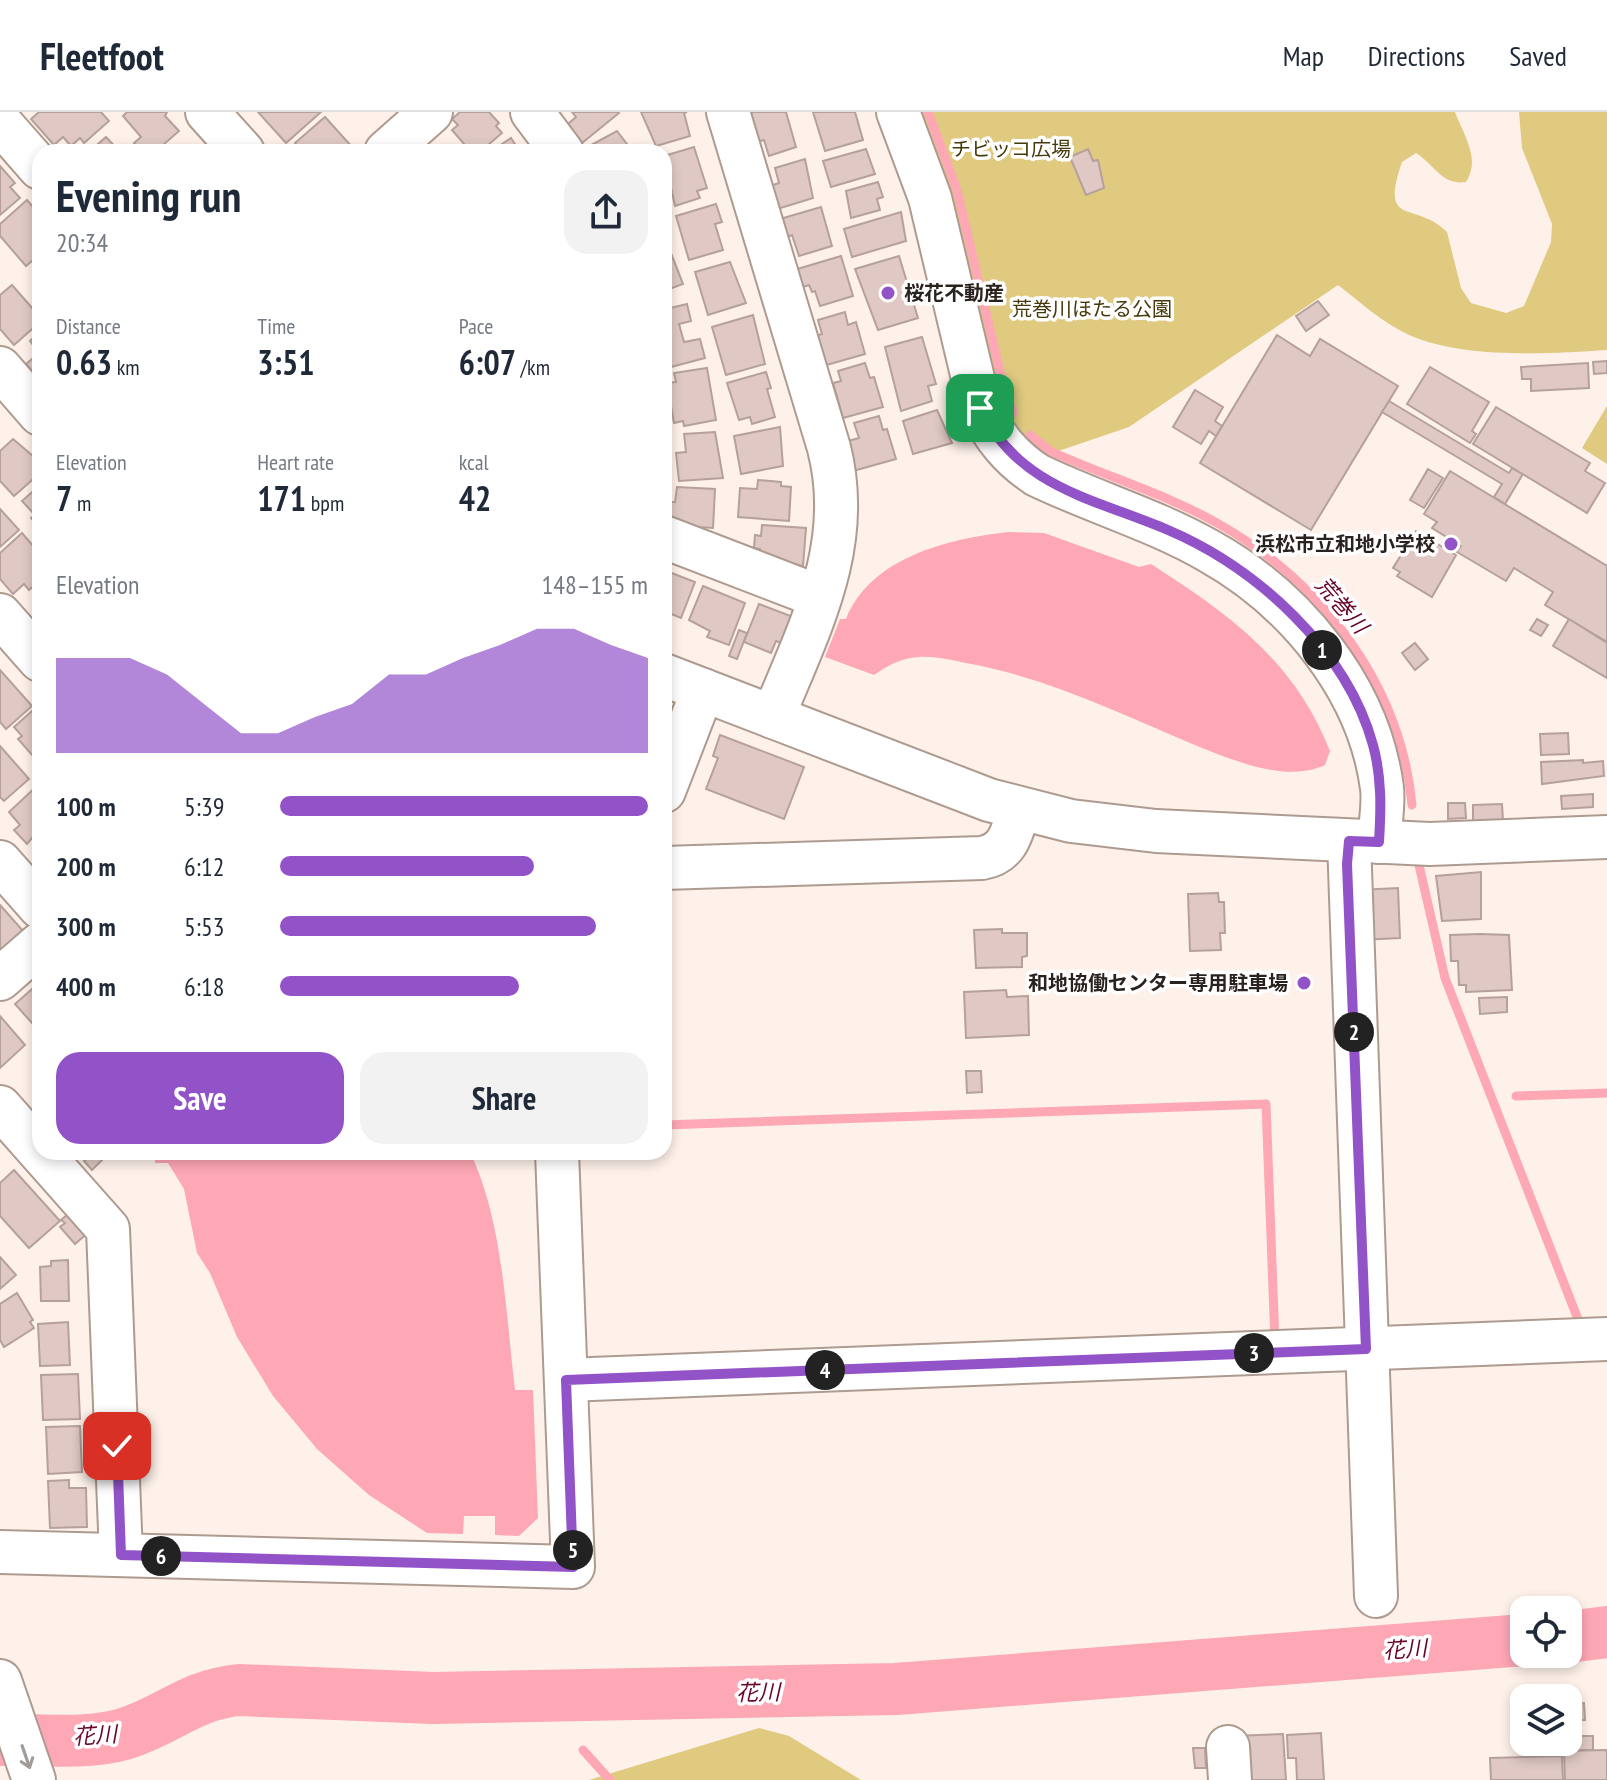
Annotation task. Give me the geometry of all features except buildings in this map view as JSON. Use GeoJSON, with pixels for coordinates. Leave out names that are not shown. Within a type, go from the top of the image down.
{"type":"FeatureCollection","features":[{"type":"Feature","properties":{"kind":"street"},"geometry":{"type":"LineString","coordinates":[[207,112],[236,144]]}},
{"type":"Feature","properties":{"kind":"street"},"geometry":{"type":"LineString","coordinates":[[532,112],[556,144]]}},
{"type":"Feature","properties":{"kind":"street"},"geometry":{"type":"LineString","coordinates":[[728,112],[836,474],[838,526],[820,597],[773,717]]}},
{"type":"Feature","properties":{"kind":"street"},"geometry":{"type":"LineString","coordinates":[[898,112],[930,198],[980,408],[990,429],[1018,463],[1037,475],[1209,551],[1277,600],[1332,663],[1356,702],[1373,745],[1382,790],[1364,842],[1366,1349],[1376,1596]]}},
{"type":"Feature","properties":{"kind":"street"},"geometry":{"type":"LineString","coordinates":[[7,122],[32,157]]}},
{"type":"Feature","properties":{"kind":"street"},"geometry":{"type":"LineString","coordinates":[[0,368],[32,405]]}},
{"type":"Feature","properties":{"kind":"street"},"geometry":{"type":"LineString","coordinates":[[672,540],[820,597]]}},
{"type":"Feature","properties":{"kind":"street"},"geometry":{"type":"LineString","coordinates":[[0,615],[32,651]]}},
{"type":"Feature","properties":{"kind":"street"},"geometry":{"type":"LineString","coordinates":[[672,678],[948,786],[1019,809],[1113,827],[1430,844],[1607,837]]}},
{"type":"Feature","properties":{"kind":"street"},"geometry":{"type":"LineString","coordinates":[[672,770],[703,690]]}},
{"type":"Feature","properties":{"kind":"street"},"geometry":{"type":"LineString","coordinates":[[672,868],[982,858],[992,856],[1007,844],[1019,809]]}},
{"type":"Feature","properties":{"kind":"street"},"geometry":{"type":"LineString","coordinates":[[0,862],[32,898]]}},
{"type":"Feature","properties":{"kind":"street"},"geometry":{"type":"LineString","coordinates":[[0,979],[32,951]]}},
{"type":"Feature","properties":{"kind":"street"},"geometry":{"type":"LineString","coordinates":[[13,1116],[32,1139]]}},
{"type":"Feature","properties":{"kind":"street"},"geometry":{"type":"LineString","coordinates":[[50,1160],[108,1229],[121,1555]]}},
{"type":"Feature","properties":{"kind":"street"},"geometry":{"type":"LineString","coordinates":[[0,1552],[573,1567],[557,1160]]}},
{"type":"Feature","properties":{"kind":"street"},"geometry":{"type":"LineString","coordinates":[[566,1380],[1607,1339]]}},
{"type":"Feature","properties":{"kind":"street"},"geometry":{"type":"LineString","coordinates":[[0,1681],[34,1780]]}},
{"type":"Feature","properties":{"kind":"green space"},"geometry":{"type":"Polygon","coordinates":[[[915,112],[1455,112],[1471,156],[1472,165],[1466,182],[1444,177],[1416,153],[1402,162],[1395,197],[1404,210],[1435,223],[1447,232],[1461,288],[1471,303],[1506,313],[1524,306],[1551,242],[1552,224],[1522,148],[1519,112],[1607,112],[1607,350],[1506,353],[1431,343],[1390,325],[1338,285],[1129,427],[1038,458],[1003,421],[915,112]]]}},
{"type":"Feature","properties":{"kind":"green space"},"geometry":{"type":"Polygon","coordinates":[[[1607,406],[1607,464],[1582,448],[1607,406]]]}},
{"type":"Feature","properties":{"kind":"green space"},"geometry":{"type":"Polygon","coordinates":[[[759,1728],[789,1736],[861,1780],[589,1780],[759,1728]]]}},
{"type":"Feature","properties":{"kind":"shaded area"},"geometry":{"type":"Polygon","coordinates":[[[1008,532],[1044,533],[1139,567],[1151,564],[1207,602],[1257,642],[1298,691],[1330,751],[1325,765],[1292,772],[1256,767],[1080,697],[995,669],[942,658],[918,657],[894,663],[874,675],[825,657],[840,619],[846,619],[873,580],[892,566],[937,546],[1008,532]]]}},
{"type":"Feature","properties":{"kind":"shaded area"},"geometry":{"type":"Polygon","coordinates":[[[155,1160],[473,1160],[490,1207],[496,1238],[515,1390],[533,1390],[538,1518],[519,1536],[495,1535],[495,1516],[464,1516],[463,1534],[427,1533],[369,1495],[317,1449],[273,1396],[237,1337],[210,1273],[197,1253],[184,1189],[168,1163],[155,1163],[155,1160]]]}},
{"type":"Feature","properties":{"kind":"waterway","name":"荒巻川"},"geometry":{"type":"LineString","coordinates":[[928,112],[957,190],[1002,380],[1013,413]]}},
{"type":"Feature","properties":{"kind":"waterway","name":"荒巻川"},"geometry":{"type":"LineString","coordinates":[[1030,435],[1050,451],[1160,496],[1224,527],[1261,551],[1294,579],[1325,610],[1352,644],[1374,681],[1392,720],[1405,762],[1412,805]]}},
{"type":"Feature","properties":{"kind":"waterway"},"geometry":{"type":"LineString","coordinates":[[1419,865],[1445,978],[1581,1327]]}},
{"type":"Feature","properties":{"kind":"waterway"},"geometry":{"type":"LineString","coordinates":[[1516,1096],[1607,1093]]}},
{"type":"Feature","properties":{"kind":"waterway"},"geometry":{"type":"LineString","coordinates":[[672,1125],[1266,1104],[1275,1343]]}},
{"type":"Feature","properties":{"kind":"waterway","name":"花川"},"geometry":{"type":"LineString","coordinates":[[1582,1635],[1607,1632]]}},
{"type":"Feature","properties":{"kind":"waterway","name":"花川"},"geometry":{"type":"LineString","coordinates":[[0,1740],[78,1740],[124,1734],[206,1697],[239,1690],[433,1698],[896,1689],[1510,1641]]}},
{"type":"Feature","properties":{"kind":"waterway"},"geometry":{"type":"LineString","coordinates":[[583,1750],[610,1780]]}},
{"type":"Feature","properties":{"kind":"place","name":"桜花不動産"},"geometry":{"type":"Point","coordinates":[888,293]}},
{"type":"Feature","properties":{"kind":"place","name":"浜松市立和地小学校"},"geometry":{"type":"Point","coordinates":[1451,544]}},
{"type":"Feature","properties":{"kind":"place","name":"和地協働センター専用駐車場"},"geometry":{"type":"Point","coordinates":[1304,983]}},
{"type":"Feature","properties":{"kind":"route"},"geometry":{"type":"LineString","coordinates":[[117,1446],[121,1555],[573,1567],[566,1380],[1366,1349],[1347,864],[1349,841],[1379,842],[1382,790],[1373,745],[1356,702],[1332,663],[1305,630],[1277,600],[1244,573],[1172,532],[1037,475],[1018,463],[1002,447],[980,408]]}},
{"type":"Feature","properties":{"kind":"park label","name":"チビッコ広場"},"geometry":{"type":"Point","coordinates":[1011,149]}},
{"type":"Feature","properties":{"kind":"park label","name":"荒巻川ほたる公園"},"geometry":{"type":"Point","coordinates":[1092,309]}}]}
